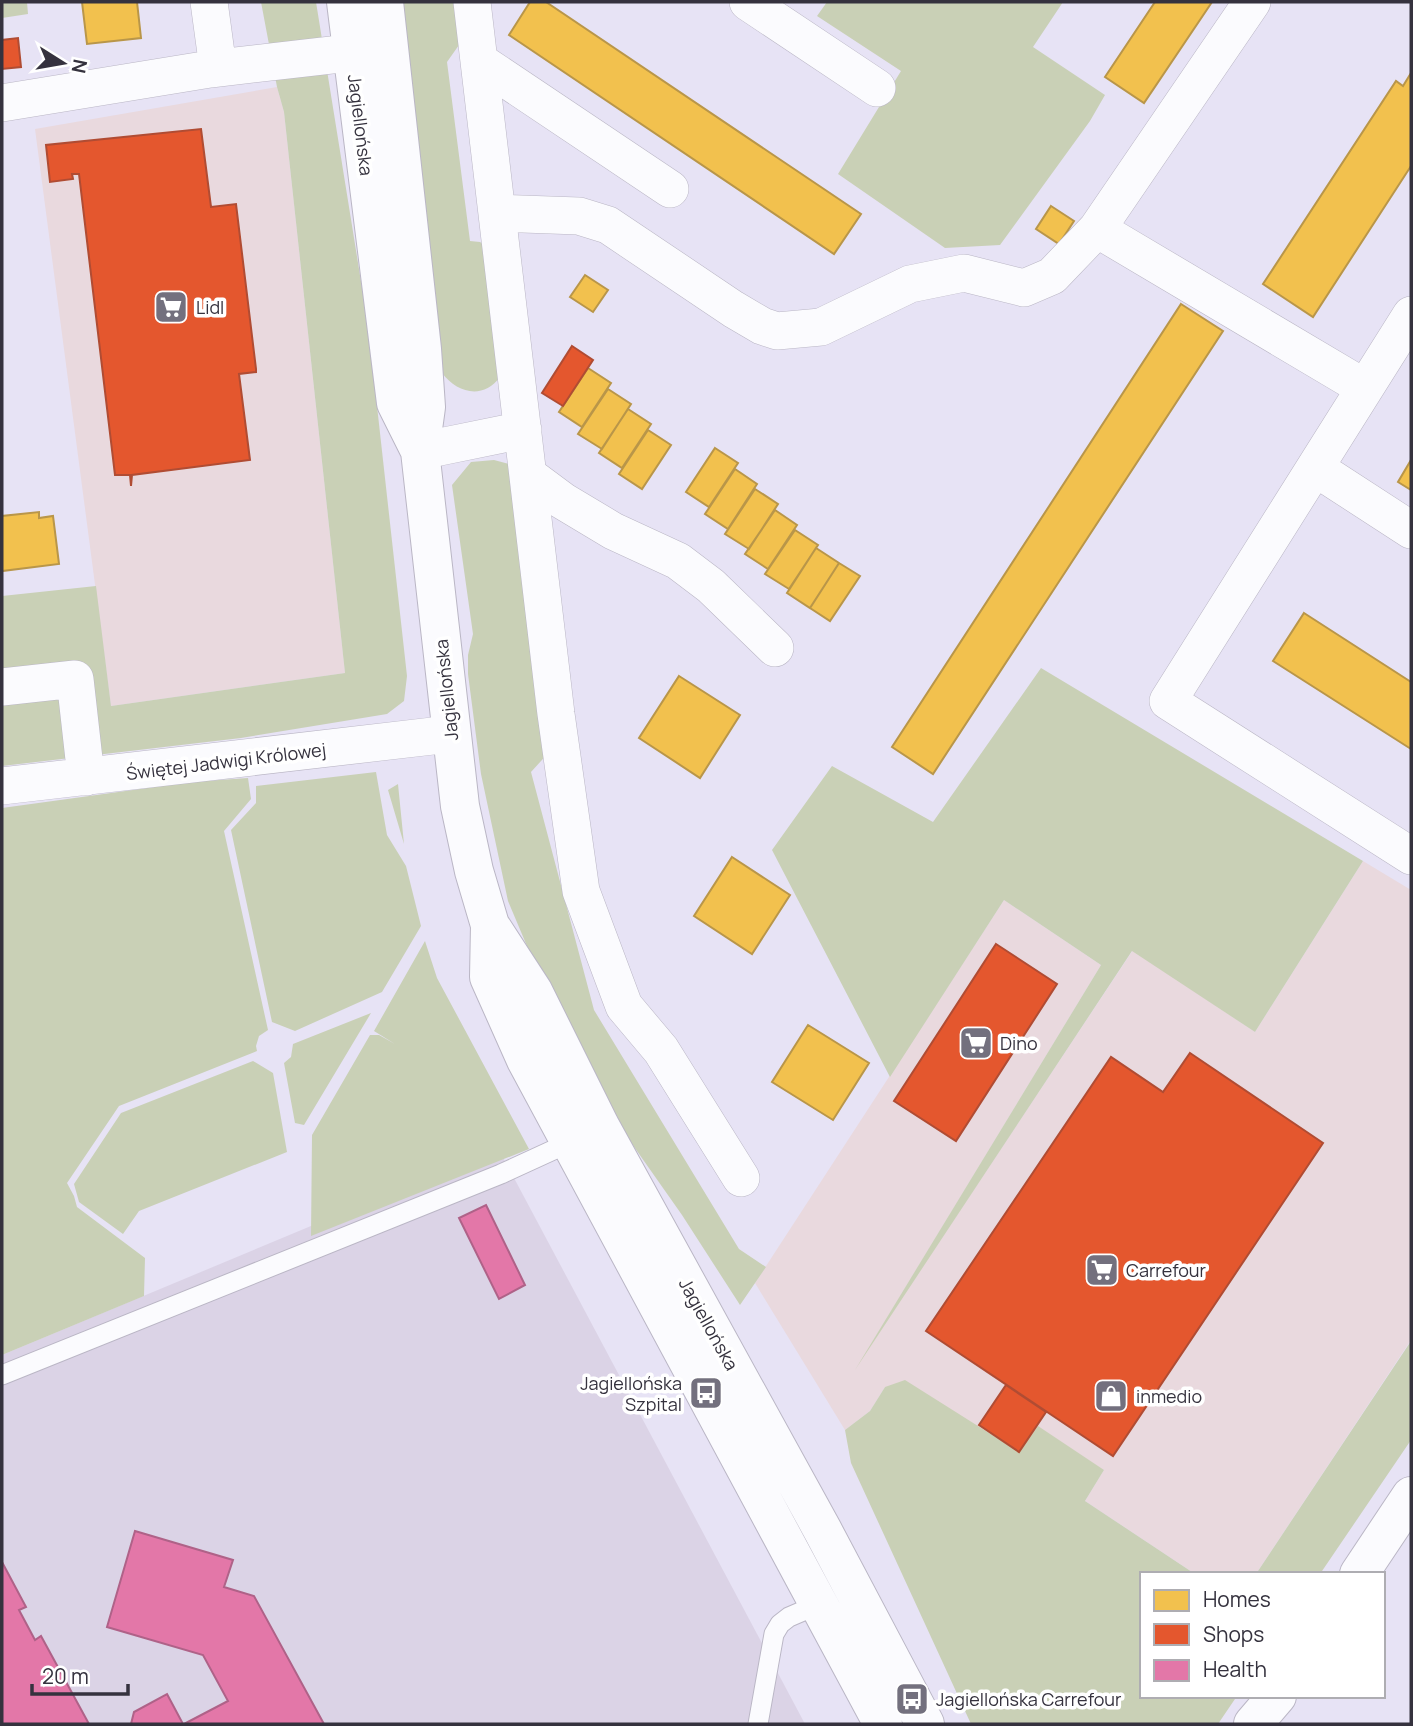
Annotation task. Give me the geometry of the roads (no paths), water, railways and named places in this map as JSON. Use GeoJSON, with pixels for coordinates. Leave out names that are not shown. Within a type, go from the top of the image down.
{"type":"FeatureCollection","features":[{"type":"Feature","properties":{"kind":"street"},"geometry":{"type":"LineString","coordinates":[[209,2],[218,68]]}},
{"type":"Feature","properties":{"kind":"street","name":"Jagiellońska"},"geometry":{"type":"LineString","coordinates":[[346,2],[370,50],[422,349],[426,407],[420,452],[450,734],[460,806],[474,871],[490,925],[533,990],[585,1134],[819,1605],[883,1724]]}},
{"type":"Feature","properties":{"kind":"street","name":"Jagiellońska"},"geometry":{"type":"LineString","coordinates":[[370,50],[384,2]]}},
{"type":"Feature","properties":{"kind":"street"},"geometry":{"type":"LineString","coordinates":[[472,2],[555,714],[580,891],[624,1006],[661,1050],[741,1178]]}},
{"type":"Feature","properties":{"kind":"street"},"geometry":{"type":"LineString","coordinates":[[748,2],[877,88]]}},
{"type":"Feature","properties":{"kind":"street"},"geometry":{"type":"LineString","coordinates":[[497,213],[579,216],[608,225],[733,309],[762,326],[777,331],[821,327],[910,284],[964,273],[1024,288],[1052,276],[1097,229],[1252,2]]}},
{"type":"Feature","properties":{"kind":"street"},"geometry":{"type":"LineString","coordinates":[[2,103],[218,68],[370,50]]}},
{"type":"Feature","properties":{"kind":"street"},"geometry":{"type":"LineString","coordinates":[[479,61],[670,189]]}},
{"type":"Feature","properties":{"kind":"street"},"geometry":{"type":"LineString","coordinates":[[1097,229],[1365,388]]}},
{"type":"Feature","properties":{"kind":"street"},"geometry":{"type":"LineString","coordinates":[[1411,315],[1317,469],[1168,701],[1411,856]]}},
{"type":"Feature","properties":{"kind":"street"},"geometry":{"type":"LineString","coordinates":[[420,452],[523,430]]}},
{"type":"Feature","properties":{"kind":"street"},"geometry":{"type":"LineString","coordinates":[[1317,469],[1411,530]]}},
{"type":"Feature","properties":{"kind":"street"},"geometry":{"type":"LineString","coordinates":[[528,475],[563,501],[613,531],[678,561],[711,586],[775,648]]}},
{"type":"Feature","properties":{"kind":"street"},"geometry":{"type":"LineString","coordinates":[[2,687],[75,679],[86,777]]}},
{"type":"Feature","properties":{"kind":"street","name":"Świętej Jadwigi Królowej"},"geometry":{"type":"LineString","coordinates":[[2,786],[450,734]]}},
{"type":"Feature","properties":{"kind":"street","name":"Jagiellońska"},"geometry":{"type":"LineString","coordinates":[[585,1134],[852,1585],[925,1724]]}},
{"type":"Feature","properties":{"kind":"street"},"geometry":{"type":"LineString","coordinates":[[1360,1572],[1411,1496]]}},
{"type":"Feature","properties":{"kind":"lane"},"geometry":{"type":"LineString","coordinates":[[2,1375],[543,1156],[585,1134]]}},
{"type":"Feature","properties":{"kind":"lane"},"geometry":{"type":"LineString","coordinates":[[758,1724],[774,1634],[780,1624],[852,1585]]}},
{"type":"Feature","properties":{"kind":"place","name":"Lidl"},"geometry":{"type":"Point","coordinates":[171,307]}},
{"type":"Feature","properties":{"kind":"place","name":"Dino"},"geometry":{"type":"Point","coordinates":[976,1043]}},
{"type":"Feature","properties":{"kind":"place","name":"Carrefour"},"geometry":{"type":"Point","coordinates":[1102,1270]}},
{"type":"Feature","properties":{"kind":"place","name":"Jagiellońska Szpital"},"geometry":{"type":"Point","coordinates":[706,1393]}},
{"type":"Feature","properties":{"kind":"place","name":"inmedio"},"geometry":{"type":"Point","coordinates":[1111,1396]}},
{"type":"Feature","properties":{"kind":"place","name":"Jagiellońska Carrefour"},"geometry":{"type":"Point","coordinates":[912,1699]}}]}
